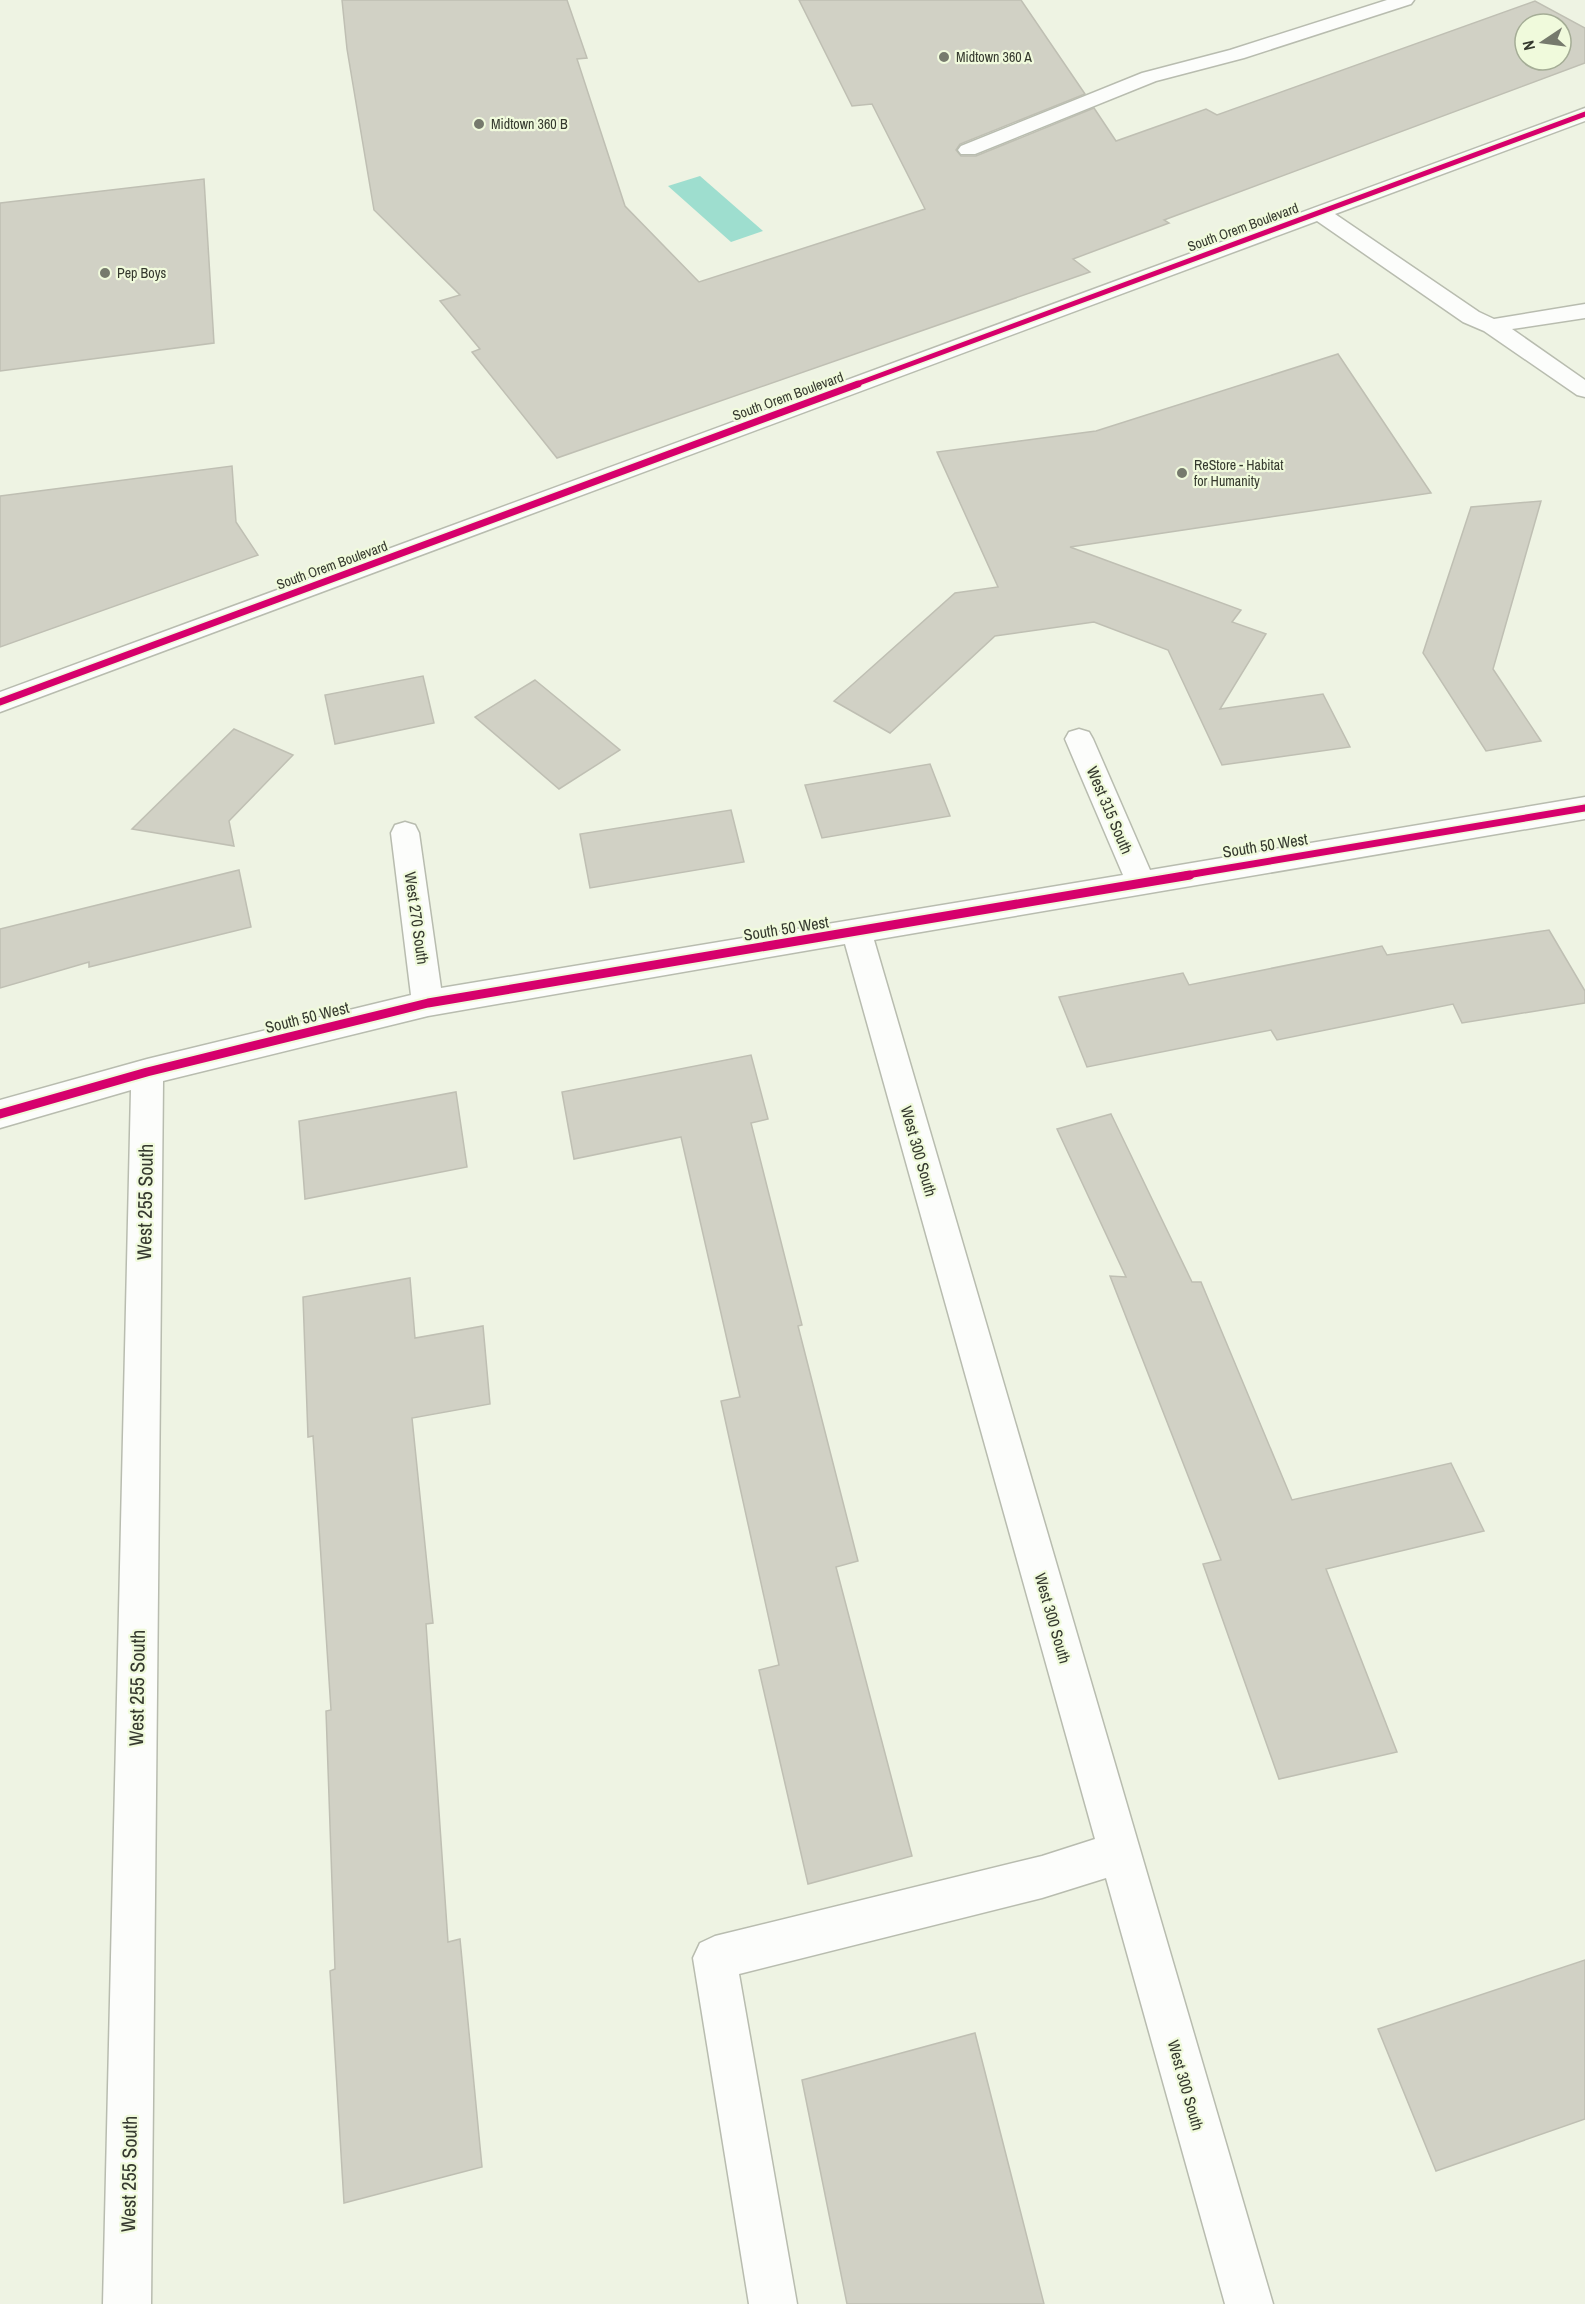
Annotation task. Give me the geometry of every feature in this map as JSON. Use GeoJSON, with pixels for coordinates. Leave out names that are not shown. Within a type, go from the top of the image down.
{"type":"FeatureCollection","features":[{"type":"Feature","properties":{"kind":"street"},"geometry":{"type":"LineString","coordinates":[[968,150],[1149,77],[1237,54],[1405,0]]}},
{"type":"Feature","properties":{"kind":"street","name":"South Orem Boulevard"},"geometry":{"type":"LineString","coordinates":[[0,702],[1585,114]]}},
{"type":"Feature","properties":{"kind":"street"},"geometry":{"type":"LineString","coordinates":[[1320,213],[1472,317],[1492,326],[1585,390]]}},
{"type":"Feature","properties":{"kind":"street"},"geometry":{"type":"LineString","coordinates":[[1492,326],[1585,311]]}},
{"type":"Feature","properties":{"kind":"street","name":"West 315 South"},"geometry":{"type":"LineString","coordinates":[[1079,739],[1140,881]]}},
{"type":"Feature","properties":{"kind":"street","name":"South 50 West"},"geometry":{"type":"LineString","coordinates":[[0,1114],[147,1072],[428,1003],[857,932],[1140,881],[1585,808]]}},
{"type":"Feature","properties":{"kind":"street","name":"West 270 South"},"geometry":{"type":"LineString","coordinates":[[405,833],[428,1003]]}},
{"type":"Feature","properties":{"kind":"street","name":"West 300 South"},"geometry":{"type":"LineString","coordinates":[[857,932],[1249,2304]]}},
{"type":"Feature","properties":{"kind":"street","name":"West 255 South"},"geometry":{"type":"LineString","coordinates":[[127,2304],[147,1072]]}},
{"type":"Feature","properties":{"kind":"street"},"geometry":{"type":"LineString","coordinates":[[773,2304],[714,1958],[1042,1877],[1120,1853]]}},
{"type":"Feature","properties":{"kind":"water"},"geometry":{"type":"Polygon","coordinates":[[[700,176],[763,231],[731,242],[668,186],[700,176]]]}},
{"type":"Feature","properties":{"kind":"building"},"geometry":{"type":"Polygon","coordinates":[[[342,0],[567,0],[587,58],[577,59],[625,206],[699,282],[925,209],[872,104],[852,106],[799,0],[1021,0],[1085,94],[960,144],[956,150],[961,156],[976,156],[1094,108],[1116,141],[1206,109],[1217,115],[1535,1],[1555,12],[1513,12],[1513,72],[1561,72],[1164,220],[1169,223],[1073,259],[1090,272],[557,458],[472,352],[480,349],[440,301],[460,295],[374,210],[347,49],[342,0]]]}},
{"type":"Feature","properties":{"kind":"building"},"geometry":{"type":"Polygon","coordinates":[[[1573,22],[1585,28],[1585,63],[1573,67],[1573,22]]]}},
{"type":"Feature","properties":{"kind":"building","name":"Pep Boys"},"geometry":{"type":"Polygon","coordinates":[[[204,179],[214,343],[0,371],[0,203],[204,179]]]}},
{"type":"Feature","properties":{"kind":"building"},"geometry":{"type":"Polygon","coordinates":[[[1338,354],[1431,493],[1070,547],[1241,610],[1232,622],[1266,634],[1220,709],[1323,694],[1350,747],[1222,765],[1168,650],[1094,622],[995,636],[890,733],[834,701],[955,593],[998,587],[937,452],[1096,431],[1338,354]]]}},
{"type":"Feature","properties":{"kind":"building"},"geometry":{"type":"Polygon","coordinates":[[[232,466],[236,522],[258,555],[0,647],[0,496],[232,466]]]}},
{"type":"Feature","properties":{"kind":"building"},"geometry":{"type":"Polygon","coordinates":[[[1541,501],[1493,669],[1541,741],[1486,751],[1423,653],[1471,507],[1541,501]]]}},
{"type":"Feature","properties":{"kind":"building"},"geometry":{"type":"Polygon","coordinates":[[[423,676],[434,723],[335,744],[325,695],[423,676]]]}},
{"type":"Feature","properties":{"kind":"building"},"geometry":{"type":"Polygon","coordinates":[[[535,680],[620,750],[559,789],[475,717],[535,680]]]}},
{"type":"Feature","properties":{"kind":"building"},"geometry":{"type":"Polygon","coordinates":[[[234,729],[293,755],[229,821],[234,846],[132,829],[234,729]]]}},
{"type":"Feature","properties":{"kind":"building"},"geometry":{"type":"Polygon","coordinates":[[[930,764],[950,816],[822,838],[805,785],[930,764]]]}},
{"type":"Feature","properties":{"kind":"building"},"geometry":{"type":"Polygon","coordinates":[[[731,810],[744,862],[590,888],[580,834],[731,810]]]}},
{"type":"Feature","properties":{"kind":"building"},"geometry":{"type":"Polygon","coordinates":[[[239,870],[251,927],[89,967],[89,962],[0,988],[0,929],[239,870]]]}},
{"type":"Feature","properties":{"kind":"building"},"geometry":{"type":"Polygon","coordinates":[[[1549,930],[1585,991],[1585,1003],[1462,1023],[1453,1004],[1277,1040],[1271,1030],[1087,1067],[1059,997],[1183,973],[1189,985],[1382,946],[1387,955],[1549,930]]]}},
{"type":"Feature","properties":{"kind":"building"},"geometry":{"type":"Polygon","coordinates":[[[751,1055],[768,1119],[751,1123],[802,1325],[798,1326],[858,1561],[836,1567],[912,1856],[808,1884],[759,1670],[779,1665],[721,1401],[740,1397],[681,1137],[574,1159],[562,1092],[751,1055]]]}},
{"type":"Feature","properties":{"kind":"building"},"geometry":{"type":"Polygon","coordinates":[[[456,1092],[467,1167],[305,1199],[299,1121],[456,1092]]]}},
{"type":"Feature","properties":{"kind":"building"},"geometry":{"type":"Polygon","coordinates":[[[1111,1114],[1192,1282],[1201,1282],[1292,1500],[1451,1463],[1484,1531],[1326,1569],[1397,1752],[1279,1779],[1203,1564],[1221,1560],[1110,1276],[1126,1277],[1057,1129],[1111,1114]]]}},
{"type":"Feature","properties":{"kind":"building"},"geometry":{"type":"Polygon","coordinates":[[[410,1278],[415,1338],[483,1326],[490,1404],[412,1418],[433,1623],[426,1624],[448,1942],[460,1939],[482,2167],[344,2203],[330,1971],[335,1969],[326,1711],[331,1710],[313,1436],[308,1437],[303,1297],[410,1278]]]}},
{"type":"Feature","properties":{"kind":"building"},"geometry":{"type":"Polygon","coordinates":[[[1585,1960],[1585,2119],[1436,2171],[1378,2029],[1585,1960]]]}},
{"type":"Feature","properties":{"kind":"building"},"geometry":{"type":"Polygon","coordinates":[[[975,2033],[1044,2304],[847,2304],[802,2080],[975,2033]]]}},
{"type":"Feature","properties":{"kind":"cycle path"},"geometry":{"type":"LineString","coordinates":[[0,702],[1585,114]]}},
{"type":"Feature","properties":{"kind":"cycle path"},"geometry":{"type":"LineString","coordinates":[[0,1114],[147,1072],[428,1003],[1585,808]]}},
{"type":"Feature","properties":{"kind":"place","name":"Midtown 360 A"},"geometry":{"type":"Point","coordinates":[944,57]}},
{"type":"Feature","properties":{"kind":"place","name":"Midtown 360 B"},"geometry":{"type":"Point","coordinates":[479,124]}},
{"type":"Feature","properties":{"kind":"place","name":"Pep Boys"},"geometry":{"type":"Point","coordinates":[105,273]}},
{"type":"Feature","properties":{"kind":"place","name":"ReStore - Habitat for Humanity"},"geometry":{"type":"Point","coordinates":[1182,473]}}]}
